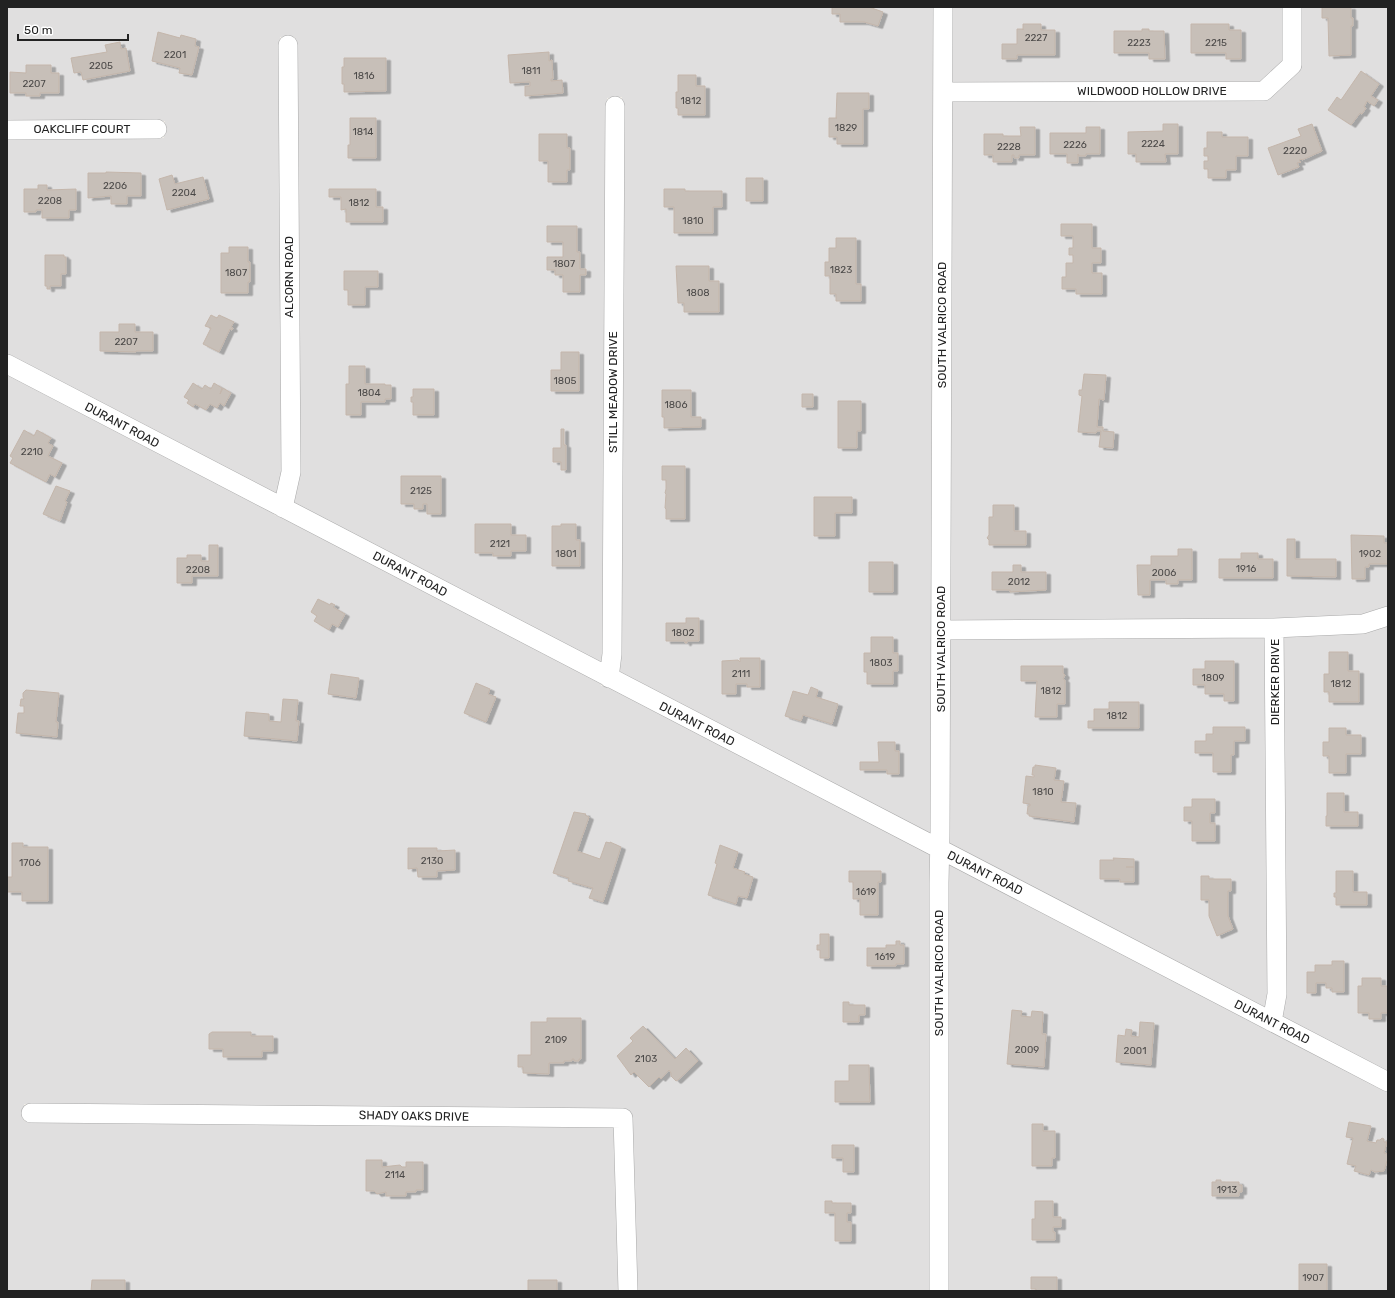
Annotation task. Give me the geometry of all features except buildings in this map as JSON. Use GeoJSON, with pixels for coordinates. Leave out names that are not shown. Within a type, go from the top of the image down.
{"type":"FeatureCollection","features":[{"type":"Feature","properties":{"kind":"street","name":"SOUTH VALRICO ROAD"},"geometry":{"type":"LineString","coordinates":[[939,1291],[939,883],[943,7]]}},
{"type":"Feature","properties":{"kind":"street","name":"WILDWOOD HOLLOW DRIVE"},"geometry":{"type":"LineString","coordinates":[[943,92],[1264,91],[1292,65],[1292,7]]}},
{"type":"Feature","properties":{"kind":"street","name":"ALCORN ROAD"},"geometry":{"type":"LineString","coordinates":[[283,508],[291,472],[288,45]]}},
{"type":"Feature","properties":{"kind":"street","name":"STILL MEADOW DRIVE"},"geometry":{"type":"LineString","coordinates":[[610,678],[612,654],[615,106]]}},
{"type":"Feature","properties":{"kind":"street","name":"OAKCLIFF COURT"},"geometry":{"type":"LineString","coordinates":[[7,130],[157,129]]}},
{"type":"Feature","properties":{"kind":"street","name":"DURANT ROAD"},"geometry":{"type":"LineString","coordinates":[[7,364],[1388,1082]]}},
{"type":"Feature","properties":{"kind":"street"},"geometry":{"type":"LineString","coordinates":[[1274,628],[1363,624],[1388,616]]}},
{"type":"Feature","properties":{"kind":"street","name":"DIERKER DRIVE"},"geometry":{"type":"LineString","coordinates":[[941,630],[1274,628],[1277,994],[1272,1022]]}},
{"type":"Feature","properties":{"kind":"street","name":"SHADY OAKS DRIVE"},"geometry":{"type":"LineString","coordinates":[[31,1112],[623,1118],[628,1291]]}},
{"type":"Feature","properties":{"kind":"shaded area"},"geometry":{"type":"Polygon","coordinates":[[[7,7],[935,7],[932,836],[618,673],[620,654],[622,97],[607,98],[603,665],[291,503],[298,472],[295,37],[280,37],[283,471],[277,496],[7,355],[7,138],[164,138],[165,121],[7,121],[7,7]]]}},
{"type":"Feature","properties":{"kind":"shaded area"},"geometry":{"type":"Polygon","coordinates":[[[951,7],[1285,7],[1285,61],[1262,82],[951,83],[951,7]]]}},
{"type":"Feature","properties":{"kind":"shaded area"},"geometry":{"type":"Polygon","coordinates":[[[1300,7],[1388,7],[1388,607],[1362,615],[1274,619],[949,621],[951,100],[1264,99],[1297,72],[1300,7]]]}},
{"type":"Feature","properties":{"kind":"shaded area"},"geometry":{"type":"Polygon","coordinates":[[[7,374],[274,513],[274,515],[280,516],[601,683],[601,686],[608,686],[932,855],[931,1291],[636,1291],[623,1110],[24,1104],[24,1121],[616,1127],[621,1291],[7,1291],[7,374]]]}},
{"type":"Feature","properties":{"kind":"shaded area"},"geometry":{"type":"Polygon","coordinates":[[[1388,625],[1388,1073],[1281,1017],[1282,636],[1388,625]]]}},
{"type":"Feature","properties":{"kind":"shaded area"},"geometry":{"type":"Polygon","coordinates":[[[1267,636],[1269,994],[1267,1010],[948,844],[948,639],[1267,636]]]}},
{"type":"Feature","properties":{"kind":"shaded area"},"geometry":{"type":"Polygon","coordinates":[[[947,862],[1264,1027],[1264,1029],[1388,1092],[1388,1291],[946,1291],[947,862]]]}}]}
